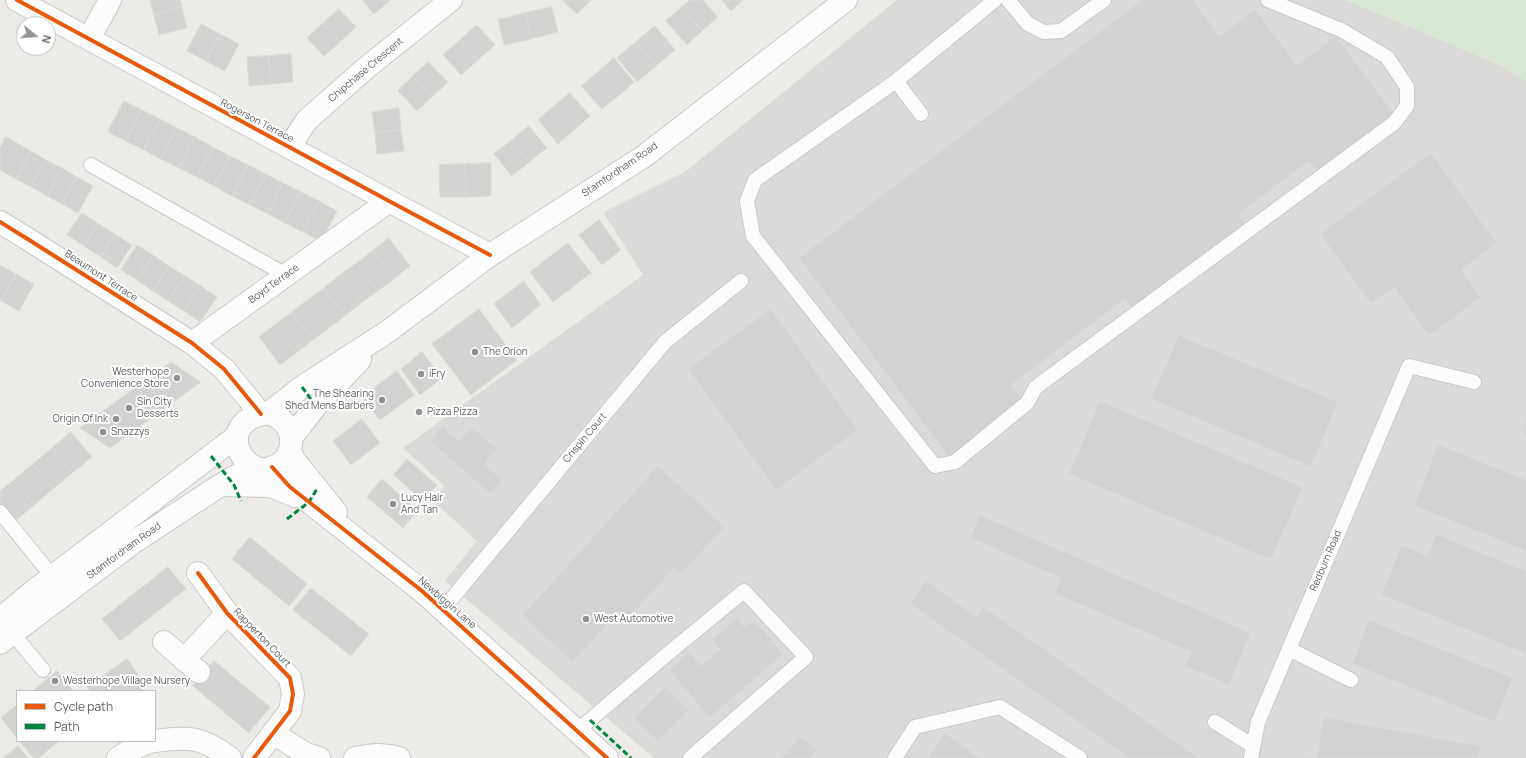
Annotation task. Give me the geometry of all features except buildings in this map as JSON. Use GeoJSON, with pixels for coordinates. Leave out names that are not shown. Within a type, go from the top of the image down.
{"type":"FeatureCollection","features":[{"type":"Feature","properties":{"kind":"street","name":"Rogerson Terrace"},"geometry":{"type":"LineString","coordinates":[[17,0],[490,255]]}},
{"type":"Feature","properties":{"kind":"street"},"geometry":{"type":"LineString","coordinates":[[89,39],[110,0]]}},
{"type":"Feature","properties":{"kind":"street","name":"Chipchase Crescent"},"geometry":{"type":"LineString","coordinates":[[289,148],[307,120],[366,68],[451,0]]}},
{"type":"Feature","properties":{"kind":"street","name":"Stamfordham Road"},"geometry":{"type":"LineString","coordinates":[[4,632],[52,576],[254,421],[302,387],[387,332],[490,255],[643,157],[846,0]]}},
{"type":"Feature","properties":{"kind":"street","name":"Boyd Terrace"},"geometry":{"type":"LineString","coordinates":[[192,343],[389,201]]}},
{"type":"Feature","properties":{"kind":"street","name":"Beaumont Terrace"},"geometry":{"type":"LineString","coordinates":[[0,222],[192,343]]}},
{"type":"Feature","properties":{"kind":"street","name":"Stamfordham Road"},"geometry":{"type":"LineString","coordinates":[[290,445],[316,406],[387,332]]}},
{"type":"Feature","properties":{"kind":"street"},"geometry":{"type":"LineString","coordinates":[[192,343],[224,369],[254,421]]}},
{"type":"Feature","properties":{"kind":"street"},"geometry":{"type":"LineString","coordinates":[[280,419],[286,425],[290,433],[290,445],[280,464],[263,467],[245,461],[240,454],[237,445],[254,421],[280,419]]}},
{"type":"Feature","properties":{"kind":"street","name":"Newbiggin Lane"},"geometry":{"type":"LineString","coordinates":[[290,445],[294,460],[360,542]]}},
{"type":"Feature","properties":{"kind":"street","name":"Stamfordham Road"},"geometry":{"type":"LineString","coordinates":[[4,632],[134,542],[221,485],[263,467]]}},
{"type":"Feature","properties":{"kind":"street","name":"Newbiggin Lane"},"geometry":{"type":"LineString","coordinates":[[263,467],[422,591],[607,758]]}},
{"type":"Feature","properties":{"kind":"street"},"geometry":{"type":"LineString","coordinates":[[221,485],[271,486],[309,502]]}},
{"type":"Feature","properties":{"kind":"street","name":"Rapperton Court"},"geometry":{"type":"LineString","coordinates":[[198,573],[227,614],[290,678],[292,694],[290,712],[254,758]]}},
{"type":"Feature","properties":{"kind":"street","name":"Rapperton Court"},"geometry":{"type":"LineString","coordinates":[[164,642],[192,666],[227,614]]}},
{"type":"Feature","properties":{"kind":"street"},"geometry":{"type":"LineString","coordinates":[[273,733],[306,754],[319,758]]}},
{"type":"Feature","properties":{"kind":"street"},"geometry":{"type":"LineString","coordinates":[[156,741],[173,738],[198,739],[217,748],[230,758]]}},
{"type":"Feature","properties":{"kind":"street"},"geometry":{"type":"LineString","coordinates":[[118,758],[127,752],[149,742]]}},
{"type":"Feature","properties":{"kind":"street"},"geometry":{"type":"LineString","coordinates":[[355,758],[375,754],[399,758]]}},
{"type":"Feature","properties":{"kind":"lane"},"geometry":{"type":"LineString","coordinates":[[995,0],[896,81],[755,180],[747,201],[753,236],[935,466],[955,462],[1027,403],[1036,387],[1394,123],[1408,106],[1407,87],[1387,57],[1341,30],[1268,0]]}},
{"type":"Feature","properties":{"kind":"lane"},"geometry":{"type":"LineString","coordinates":[[1008,0],[1028,24],[1044,32],[1061,31],[1104,0]]}},
{"type":"Feature","properties":{"kind":"lane"},"geometry":{"type":"LineString","coordinates":[[896,81],[921,114]]}},
{"type":"Feature","properties":{"kind":"lane"},"geometry":{"type":"LineString","coordinates":[[91,166],[286,276]]}},
{"type":"Feature","properties":{"kind":"lane","name":"Crispin Court"},"geometry":{"type":"LineString","coordinates":[[443,609],[664,342],[741,281]]}},
{"type":"Feature","properties":{"kind":"lane","name":"Redburn Road"},"geometry":{"type":"LineString","coordinates":[[1252,752],[1258,722],[1409,366],[1474,382]]}},
{"type":"Feature","properties":{"kind":"lane"},"geometry":{"type":"LineString","coordinates":[[0,512],[52,576]]}},
{"type":"Feature","properties":{"kind":"lane"},"geometry":{"type":"LineString","coordinates":[[577,731],[744,591],[806,657],[690,758]]}},
{"type":"Feature","properties":{"kind":"lane"},"geometry":{"type":"LineString","coordinates":[[4,632],[43,670]]}},
{"type":"Feature","properties":{"kind":"lane"},"geometry":{"type":"LineString","coordinates":[[1288,649],[1351,680]]}},
{"type":"Feature","properties":{"kind":"lane"},"geometry":{"type":"LineString","coordinates":[[895,758],[915,727],[1000,707],[1080,758]]}},
{"type":"Feature","properties":{"kind":"lane"},"geometry":{"type":"LineString","coordinates":[[1215,722],[1252,752]]}},
{"type":"Feature","properties":{"kind":"shaded area"},"geometry":{"type":"Polygon","coordinates":[[[897,0],[1346,0],[1503,66],[1526,81],[1526,758],[654,758],[445,581],[477,541],[432,500],[445,486],[403,448],[643,275],[603,212],[685,172],[897,0]]]}},
{"type":"Feature","properties":{"kind":"green space"},"geometry":{"type":"Polygon","coordinates":[[[1346,0],[1526,0],[1526,81],[1503,66],[1346,0]]]}},
{"type":"Feature","properties":{"kind":"marked path"},"geometry":{"type":"LineString","coordinates":[[302,387],[316,406]]}},
{"type":"Feature","properties":{"kind":"marked path"},"geometry":{"type":"LineString","coordinates":[[211,456],[234,485],[241,501]]}},
{"type":"Feature","properties":{"kind":"marked path"},"geometry":{"type":"LineString","coordinates":[[287,519],[309,502],[317,489]]}},
{"type":"Feature","properties":{"kind":"marked path"},"geometry":{"type":"LineString","coordinates":[[590,720],[631,758]]}},
{"type":"Feature","properties":{"kind":"cycle path"},"geometry":{"type":"LineString","coordinates":[[17,0],[490,255]]}},
{"type":"Feature","properties":{"kind":"cycle path"},"geometry":{"type":"LineString","coordinates":[[0,222],[192,343],[224,369],[261,414]]}},
{"type":"Feature","properties":{"kind":"cycle path"},"geometry":{"type":"LineString","coordinates":[[272,467],[290,487],[422,591],[607,758]]}},
{"type":"Feature","properties":{"kind":"cycle path"},"geometry":{"type":"LineString","coordinates":[[198,573],[227,613],[290,678],[293,694],[290,711],[254,758]]}},
{"type":"Feature","properties":{"kind":"place","name":"The Orion"},"geometry":{"type":"Point","coordinates":[475,352]}},
{"type":"Feature","properties":{"kind":"place","name":"iFry"},"geometry":{"type":"Point","coordinates":[421,374]}},
{"type":"Feature","properties":{"kind":"place","name":"Westerhope Convenience Store"},"geometry":{"type":"Point","coordinates":[177,378]}},
{"type":"Feature","properties":{"kind":"place","name":"The Shearing Shed Mens Barbers"},"geometry":{"type":"Point","coordinates":[382,400]}},
{"type":"Feature","properties":{"kind":"place","name":"Sin City Desserts"},"geometry":{"type":"Point","coordinates":[129,408]}},
{"type":"Feature","properties":{"kind":"place","name":"Pizza Pizza"},"geometry":{"type":"Point","coordinates":[419,412]}},
{"type":"Feature","properties":{"kind":"place","name":"Origin Of Ink"},"geometry":{"type":"Point","coordinates":[116,419]}},
{"type":"Feature","properties":{"kind":"place","name":"Snazzys"},"geometry":{"type":"Point","coordinates":[103,432]}},
{"type":"Feature","properties":{"kind":"place","name":"Lucy Hair And Tan"},"geometry":{"type":"Point","coordinates":[393,504]}},
{"type":"Feature","properties":{"kind":"place","name":"West Automotive"},"geometry":{"type":"Point","coordinates":[586,619]}},
{"type":"Feature","properties":{"kind":"place","name":"Westerhope Village Nursery"},"geometry":{"type":"Point","coordinates":[55,681]}}]}
